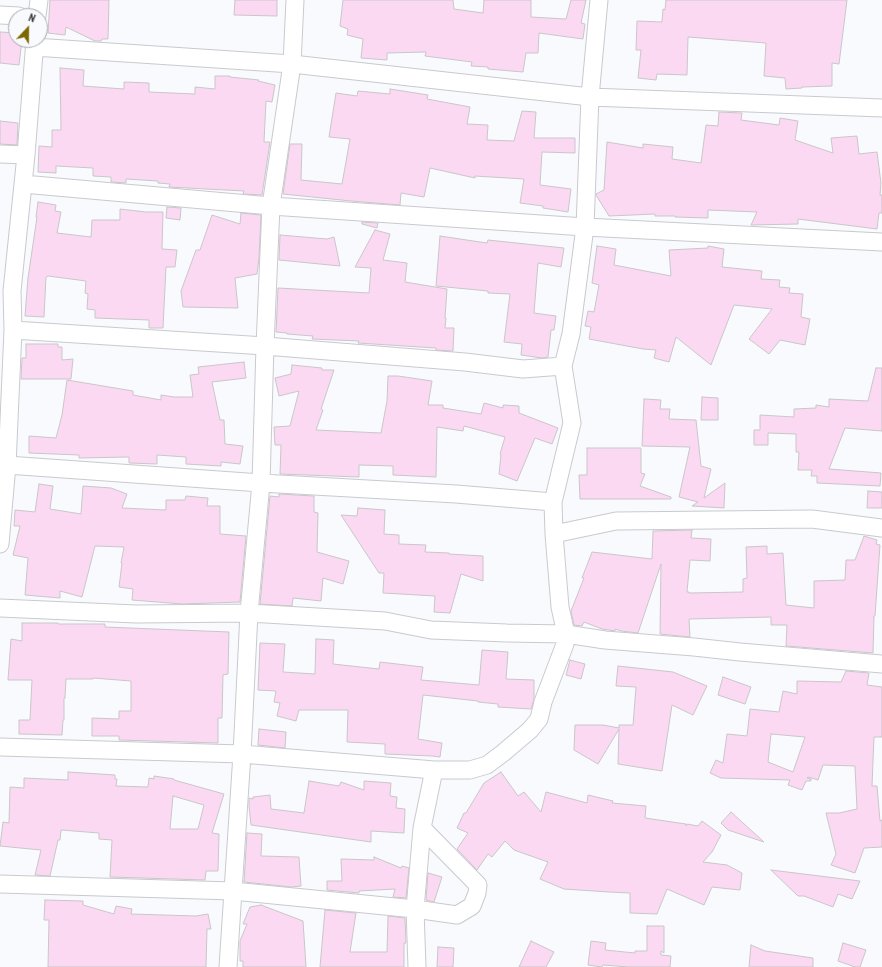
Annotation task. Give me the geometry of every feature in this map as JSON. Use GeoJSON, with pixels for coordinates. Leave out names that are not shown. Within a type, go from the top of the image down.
{"type":"FeatureCollection","features":[{"type":"Feature","properties":{"kind":"street"},"geometry":{"type":"LineString","coordinates":[[228,967],[242,754],[249,613],[261,483],[271,206],[292,64],[295,0]]}},
{"type":"Feature","properties":{"kind":"street"},"geometry":{"type":"LineString","coordinates":[[0,747],[242,754],[434,770],[470,770],[486,765],[503,753],[530,730],[539,719],[543,702],[565,644],[566,634],[560,607],[553,502],[572,422],[563,366],[571,334],[585,227],[590,97],[599,0]]}},
{"type":"Feature","properties":{"kind":"street"},"geometry":{"type":"LineString","coordinates":[[48,45],[292,64],[590,97],[882,108]]}},
{"type":"Feature","properties":{"kind":"street"},"geometry":{"type":"LineString","coordinates":[[0,544],[7,465],[13,330],[6,291],[23,184],[35,48]]}},
{"type":"Feature","properties":{"kind":"street"},"geometry":{"type":"LineString","coordinates":[[0,154],[26,155]]}},
{"type":"Feature","properties":{"kind":"street"},"geometry":{"type":"LineString","coordinates":[[23,184],[271,206],[585,227],[882,242]]}},
{"type":"Feature","properties":{"kind":"street"},"geometry":{"type":"LineString","coordinates":[[13,330],[265,346],[458,361],[523,369],[563,366]]}},
{"type":"Feature","properties":{"kind":"street"},"geometry":{"type":"LineString","coordinates":[[7,465],[261,483],[456,494],[553,502]]}},
{"type":"Feature","properties":{"kind":"street"},"geometry":{"type":"LineString","coordinates":[[554,534],[616,521],[812,519],[882,528]]}},
{"type":"Feature","properties":{"kind":"street"},"geometry":{"type":"LineString","coordinates":[[0,608],[136,614],[249,613],[385,621],[431,630],[566,634],[605,640],[882,664]]}},
{"type":"Feature","properties":{"kind":"street"},"geometry":{"type":"LineString","coordinates":[[417,967],[415,909],[422,828],[434,770]]}},
{"type":"Feature","properties":{"kind":"street"},"geometry":{"type":"LineString","coordinates":[[0,884],[233,891],[415,909],[457,915],[472,906],[478,893],[478,885],[422,828]]}},
{"type":"Feature","properties":{"kind":"building"},"geometry":{"type":"Polygon","coordinates":[[[50,0],[109,0],[108,39],[95,41],[66,27],[65,35],[48,33],[50,0]]]}},
{"type":"Feature","properties":{"kind":"building"},"geometry":{"type":"Polygon","coordinates":[[[235,0],[277,0],[277,16],[234,15],[235,0]]]}},
{"type":"Feature","properties":{"kind":"building"},"geometry":{"type":"Polygon","coordinates":[[[343,0],[453,0],[454,9],[483,13],[484,0],[531,0],[531,17],[566,19],[571,0],[586,0],[581,23],[585,24],[583,39],[539,33],[538,53],[526,53],[523,72],[471,66],[472,62],[425,56],[426,52],[387,53],[387,60],[361,58],[363,39],[347,35],[348,29],[340,26],[343,0]]]}},
{"type":"Feature","properties":{"kind":"building"},"geometry":{"type":"Polygon","coordinates":[[[666,0],[847,0],[839,64],[832,63],[832,86],[786,89],[785,78],[764,76],[766,43],[688,37],[687,75],[657,74],[656,80],[638,78],[641,50],[636,50],[637,21],[662,22],[663,9],[665,10],[666,0]]]}},
{"type":"Feature","properties":{"kind":"building"},"geometry":{"type":"Polygon","coordinates":[[[0,32],[8,32],[8,48],[21,48],[19,65],[0,63],[0,32]]]}},
{"type":"Feature","properties":{"kind":"building"},"geometry":{"type":"Polygon","coordinates":[[[60,68],[84,70],[83,86],[124,89],[124,82],[149,83],[149,92],[195,94],[195,87],[215,89],[215,76],[230,76],[259,80],[258,81],[275,85],[272,102],[266,101],[264,142],[270,142],[262,195],[243,194],[244,191],[169,187],[170,184],[158,183],[158,181],[126,179],[126,183],[111,182],[111,177],[93,176],[93,168],[56,166],[56,173],[38,172],[39,146],[52,147],[52,130],[61,130],[60,68]]]}},
{"type":"Feature","properties":{"kind":"building"},"geometry":{"type":"Polygon","coordinates":[[[390,89],[428,95],[427,99],[470,107],[467,124],[488,125],[487,140],[514,141],[522,111],[536,112],[534,138],[575,138],[575,153],[542,152],[540,185],[571,189],[568,212],[543,208],[543,206],[520,203],[524,179],[475,176],[475,178],[430,168],[424,197],[401,193],[400,205],[283,194],[290,144],[302,144],[301,180],[342,184],[350,139],[329,137],[336,93],[357,96],[358,91],[390,94],[390,89]]]}},
{"type":"Feature","properties":{"kind":"building"},"geometry":{"type":"Polygon","coordinates":[[[719,112],[742,113],[741,120],[779,125],[780,118],[798,121],[795,140],[833,153],[831,138],[857,136],[859,154],[877,152],[881,183],[880,195],[882,195],[882,213],[879,213],[877,229],[798,219],[798,224],[751,225],[757,212],[708,210],[708,218],[655,216],[655,214],[609,216],[596,195],[604,190],[607,142],[643,148],[643,144],[673,147],[672,159],[701,163],[706,125],[718,126],[719,112]]]}},
{"type":"Feature","properties":{"kind":"building"},"geometry":{"type":"Polygon","coordinates":[[[0,121],[18,123],[17,145],[0,144],[0,121]]]}},
{"type":"Feature","properties":{"kind":"building"},"geometry":{"type":"Polygon","coordinates":[[[38,202],[56,205],[55,211],[61,212],[57,233],[91,237],[92,220],[120,220],[120,209],[163,212],[162,249],[177,250],[175,267],[166,267],[163,328],[149,328],[149,320],[95,318],[95,310],[87,309],[88,294],[85,293],[86,281],[48,276],[46,277],[44,317],[25,316],[28,278],[38,202]]]}},
{"type":"Feature","properties":{"kind":"building"},"geometry":{"type":"Polygon","coordinates":[[[167,207],[181,208],[180,220],[166,218],[167,207]]]}},
{"type":"Feature","properties":{"kind":"building"},"geometry":{"type":"Polygon","coordinates":[[[241,213],[261,215],[257,274],[235,278],[238,308],[183,307],[181,291],[196,250],[200,250],[212,215],[240,224],[241,213]]]}},
{"type":"Feature","properties":{"kind":"building"},"geometry":{"type":"Polygon","coordinates":[[[362,222],[378,223],[377,228],[362,224],[362,222]]]}},
{"type":"Feature","properties":{"kind":"building"},"geometry":{"type":"Polygon","coordinates":[[[375,230],[390,234],[383,260],[407,263],[405,282],[447,289],[445,328],[454,328],[453,351],[436,350],[436,348],[358,343],[359,341],[312,339],[313,336],[276,332],[278,288],[369,293],[371,268],[355,267],[375,230]]]}},
{"type":"Feature","properties":{"kind":"building"},"geometry":{"type":"Polygon","coordinates":[[[280,235],[327,239],[334,237],[340,266],[279,260],[280,235]]]}},
{"type":"Feature","properties":{"kind":"building"},"geometry":{"type":"Polygon","coordinates":[[[440,236],[487,243],[488,240],[564,248],[561,267],[538,263],[534,313],[556,316],[554,330],[551,330],[548,357],[542,358],[521,355],[522,344],[504,342],[510,294],[488,293],[488,291],[436,286],[440,236]]]}},
{"type":"Feature","properties":{"kind":"building"},"geometry":{"type":"Polygon","coordinates":[[[597,246],[616,249],[614,265],[671,276],[669,250],[708,248],[708,246],[724,249],[722,267],[762,271],[761,279],[780,280],[779,287],[790,288],[789,293],[803,294],[801,317],[810,319],[805,345],[780,340],[769,354],[749,339],[772,309],[734,305],[711,365],[676,337],[669,362],[654,358],[656,350],[589,339],[591,327],[585,326],[588,311],[594,312],[599,285],[592,283],[597,246]]]}},
{"type":"Feature","properties":{"kind":"building"},"geometry":{"type":"Polygon","coordinates":[[[26,344],[58,344],[58,347],[62,347],[62,360],[73,359],[71,379],[21,379],[22,358],[26,358],[26,344]]]}},
{"type":"Feature","properties":{"kind":"building"},"geometry":{"type":"Polygon","coordinates":[[[244,362],[246,378],[212,382],[220,420],[224,420],[225,444],[243,446],[240,464],[221,462],[221,466],[186,464],[186,457],[157,455],[157,464],[129,463],[129,457],[79,458],[79,455],[29,453],[29,436],[56,438],[62,415],[67,380],[133,391],[133,395],[161,400],[161,395],[193,397],[190,375],[199,374],[198,367],[244,362]]]}},
{"type":"Feature","properties":{"kind":"building"},"geometry":{"type":"Polygon","coordinates":[[[292,365],[322,368],[322,370],[334,370],[321,409],[323,410],[316,430],[381,433],[387,401],[388,376],[432,381],[428,405],[443,405],[443,408],[481,414],[484,403],[503,408],[503,405],[519,406],[519,413],[558,428],[552,444],[535,438],[517,481],[499,474],[500,454],[505,437],[464,426],[463,431],[437,427],[436,477],[393,475],[393,466],[359,465],[359,477],[280,474],[281,445],[275,445],[274,427],[290,426],[299,391],[279,396],[275,378],[291,374],[292,365]]]}},
{"type":"Feature","properties":{"kind":"building"},"geometry":{"type":"Polygon","coordinates":[[[876,368],[882,368],[882,431],[845,428],[829,469],[881,473],[880,486],[817,483],[817,476],[811,476],[812,470],[798,470],[799,452],[796,452],[796,434],[768,433],[768,445],[754,445],[754,430],[760,430],[760,415],[794,417],[794,409],[816,408],[816,405],[829,407],[829,399],[868,401],[876,368]]]}},
{"type":"Feature","properties":{"kind":"building"},"geometry":{"type":"Polygon","coordinates":[[[702,397],[718,398],[718,420],[701,420],[702,397]]]}},
{"type":"Feature","properties":{"kind":"building"},"geometry":{"type":"Polygon","coordinates":[[[644,399],[661,400],[660,409],[670,409],[669,419],[696,420],[701,466],[711,469],[704,498],[725,483],[724,508],[692,506],[698,502],[679,497],[690,447],[642,446],[644,399]]]}},
{"type":"Feature","properties":{"kind":"building"},"geometry":{"type":"Polygon","coordinates":[[[587,448],[641,448],[641,473],[645,474],[640,486],[671,497],[671,499],[580,499],[579,475],[587,475],[587,448]]]}},
{"type":"Feature","properties":{"kind":"building"},"geometry":{"type":"Polygon","coordinates":[[[39,484],[53,486],[50,509],[81,514],[83,486],[111,488],[127,494],[122,508],[166,510],[166,500],[185,500],[186,496],[208,498],[207,506],[220,506],[220,534],[246,536],[240,602],[182,604],[132,600],[133,589],[119,587],[124,547],[95,546],[82,597],[60,591],[60,598],[25,595],[28,558],[13,555],[20,526],[14,526],[15,510],[35,512],[39,484]]]}},
{"type":"Feature","properties":{"kind":"building"},"geometry":{"type":"Polygon","coordinates":[[[868,491],[882,492],[882,508],[867,508],[868,491]]]}},
{"type":"Feature","properties":{"kind":"building"},"geometry":{"type":"Polygon","coordinates":[[[279,494],[314,496],[314,512],[318,513],[317,552],[349,561],[343,584],[323,578],[321,601],[293,598],[292,606],[260,604],[270,496],[279,497],[279,494]]]}},
{"type":"Feature","properties":{"kind":"building"},"geometry":{"type":"Polygon","coordinates":[[[358,508],[385,510],[384,534],[399,535],[399,544],[426,545],[425,552],[483,556],[483,581],[461,574],[450,613],[434,612],[435,596],[383,593],[384,573],[379,573],[341,515],[357,516],[358,508]]]}},
{"type":"Feature","properties":{"kind":"building"},"geometry":{"type":"Polygon","coordinates":[[[692,530],[691,538],[711,539],[710,561],[690,560],[687,592],[743,592],[743,579],[747,578],[746,547],[767,546],[767,554],[783,553],[786,605],[814,608],[814,581],[845,580],[846,560],[855,560],[864,536],[877,540],[876,544],[880,545],[874,616],[873,653],[786,646],[787,625],[771,625],[771,617],[689,619],[690,637],[660,634],[661,564],[638,633],[615,629],[615,631],[602,629],[584,622],[582,626],[574,625],[571,611],[592,552],[652,559],[653,531],[692,530]]]}},
{"type":"Feature","properties":{"kind":"building"},"geometry":{"type":"Polygon","coordinates":[[[22,623],[105,624],[105,627],[229,632],[228,674],[223,675],[222,718],[218,718],[218,743],[119,740],[119,736],[92,736],[92,718],[119,719],[119,711],[131,711],[131,681],[93,678],[66,679],[62,735],[19,734],[19,720],[30,720],[32,680],[8,680],[11,639],[22,641],[22,623]]]}},
{"type":"Feature","properties":{"kind":"building"},"geometry":{"type":"Polygon","coordinates":[[[316,639],[334,640],[333,664],[379,669],[380,662],[423,667],[421,680],[479,685],[482,650],[508,652],[506,679],[534,680],[534,699],[531,709],[498,707],[498,704],[423,695],[418,739],[442,743],[440,757],[385,754],[385,744],[347,742],[348,710],[299,710],[296,721],[277,716],[280,703],[274,702],[276,691],[258,690],[260,643],[285,644],[283,672],[315,674],[316,639]]]}},
{"type":"Feature","properties":{"kind":"building"},"geometry":{"type":"Polygon","coordinates":[[[570,660],[585,664],[581,679],[566,675],[570,660]]]}},
{"type":"Feature","properties":{"kind":"building"},"geometry":{"type":"Polygon","coordinates":[[[618,666],[673,672],[707,686],[693,715],[672,705],[662,771],[618,764],[619,729],[598,764],[574,750],[575,725],[603,725],[619,728],[619,725],[633,725],[636,687],[616,686],[618,666]]]}},
{"type":"Feature","properties":{"kind":"building"},"geometry":{"type":"Polygon","coordinates":[[[846,671],[869,673],[867,685],[882,687],[882,737],[874,737],[872,786],[877,786],[880,821],[882,820],[882,847],[864,848],[855,873],[831,865],[836,854],[826,813],[839,813],[857,809],[855,766],[823,765],[818,780],[808,777],[807,778],[811,779],[811,781],[806,781],[802,790],[788,785],[790,780],[721,778],[710,773],[716,760],[723,763],[727,734],[747,736],[750,709],[779,712],[783,691],[797,694],[797,681],[841,682],[846,671]],[[771,734],[768,762],[793,772],[805,737],[771,734]]]}},
{"type":"Feature","properties":{"kind":"building"},"geometry":{"type":"Polygon","coordinates":[[[723,677],[751,687],[745,704],[718,695],[723,677]]]}},
{"type":"Feature","properties":{"kind":"building"},"geometry":{"type":"Polygon","coordinates":[[[259,729],[286,732],[285,748],[258,745],[259,729]]]}},
{"type":"Feature","properties":{"kind":"building"},"geometry":{"type":"Polygon","coordinates":[[[68,772],[115,775],[115,779],[117,779],[116,786],[148,787],[149,778],[154,779],[154,776],[174,779],[224,794],[212,833],[219,834],[218,871],[206,871],[205,880],[110,877],[112,840],[99,839],[99,833],[61,830],[60,840],[58,840],[50,876],[35,875],[41,850],[0,846],[3,822],[9,823],[10,787],[24,788],[24,778],[68,780],[68,772]],[[173,796],[170,829],[198,829],[204,805],[173,796]]]}},
{"type":"Feature","properties":{"kind":"building"},"geometry":{"type":"Polygon","coordinates":[[[501,772],[518,796],[524,792],[541,812],[546,792],[587,803],[588,795],[613,801],[612,803],[646,806],[645,818],[686,824],[686,826],[687,824],[698,826],[702,821],[721,835],[712,852],[703,862],[727,865],[742,873],[740,890],[712,887],[704,905],[667,889],[657,914],[630,913],[630,893],[564,889],[540,879],[548,862],[514,850],[505,841],[492,857],[488,854],[477,870],[457,849],[468,833],[457,828],[464,813],[466,813],[484,783],[501,772]]]}},
{"type":"Feature","properties":{"kind":"building"},"geometry":{"type":"Polygon","coordinates":[[[309,781],[339,786],[341,782],[364,790],[364,781],[391,783],[390,796],[397,797],[396,808],[405,809],[404,833],[371,831],[371,842],[251,825],[249,798],[253,799],[253,797],[270,795],[271,809],[304,813],[309,781]]]}},
{"type":"Feature","properties":{"kind":"building"},"geometry":{"type":"Polygon","coordinates":[[[731,812],[764,842],[728,830],[721,823],[731,812]]]}},
{"type":"Feature","properties":{"kind":"building"},"geometry":{"type":"Polygon","coordinates":[[[247,833],[262,834],[261,856],[299,857],[301,886],[291,887],[244,882],[247,833]]]}},
{"type":"Feature","properties":{"kind":"building"},"geometry":{"type":"Polygon","coordinates":[[[374,857],[401,868],[402,866],[409,868],[406,898],[393,897],[395,889],[359,891],[359,893],[327,890],[327,881],[342,881],[341,859],[374,860],[374,857]]]}},
{"type":"Feature","properties":{"kind":"building"},"geometry":{"type":"Polygon","coordinates":[[[771,870],[860,881],[852,899],[838,894],[833,907],[804,896],[798,896],[771,870]]]}},
{"type":"Feature","properties":{"kind":"building"},"geometry":{"type":"Polygon","coordinates":[[[428,873],[442,877],[434,902],[426,900],[428,873]]]}},
{"type":"Feature","properties":{"kind":"building"},"geometry":{"type":"Polygon","coordinates":[[[45,900],[83,901],[83,905],[114,914],[116,906],[132,909],[131,914],[196,916],[208,914],[211,929],[207,929],[206,967],[48,967],[49,920],[44,920],[45,900]]]}},
{"type":"Feature","properties":{"kind":"building"},"geometry":{"type":"Polygon","coordinates":[[[261,905],[303,921],[306,967],[243,967],[243,961],[240,961],[240,941],[247,924],[243,924],[250,907],[261,905]]]}},
{"type":"Feature","properties":{"kind":"building"},"geometry":{"type":"Polygon","coordinates":[[[325,910],[356,913],[350,952],[387,952],[388,916],[405,918],[406,943],[404,943],[404,967],[320,967],[325,910]]]}},
{"type":"Feature","properties":{"kind":"building"},"geometry":{"type":"Polygon","coordinates":[[[647,926],[664,926],[664,953],[661,951],[661,955],[671,956],[670,967],[629,967],[603,965],[602,967],[588,965],[591,941],[606,943],[605,950],[635,953],[635,951],[647,951],[647,926]]]}},
{"type":"Feature","properties":{"kind":"building"},"geometry":{"type":"Polygon","coordinates":[[[531,941],[554,952],[546,967],[519,967],[531,941]]]}},
{"type":"Feature","properties":{"kind":"building"},"geometry":{"type":"Polygon","coordinates":[[[843,943],[866,950],[860,967],[855,967],[838,961],[843,943]]]}},
{"type":"Feature","properties":{"kind":"building"},"geometry":{"type":"Polygon","coordinates":[[[751,945],[765,951],[813,958],[813,967],[749,967],[751,945]]]}},
{"type":"Feature","properties":{"kind":"building"},"geometry":{"type":"Polygon","coordinates":[[[438,947],[454,948],[453,967],[437,967],[438,947]]]}}]}
